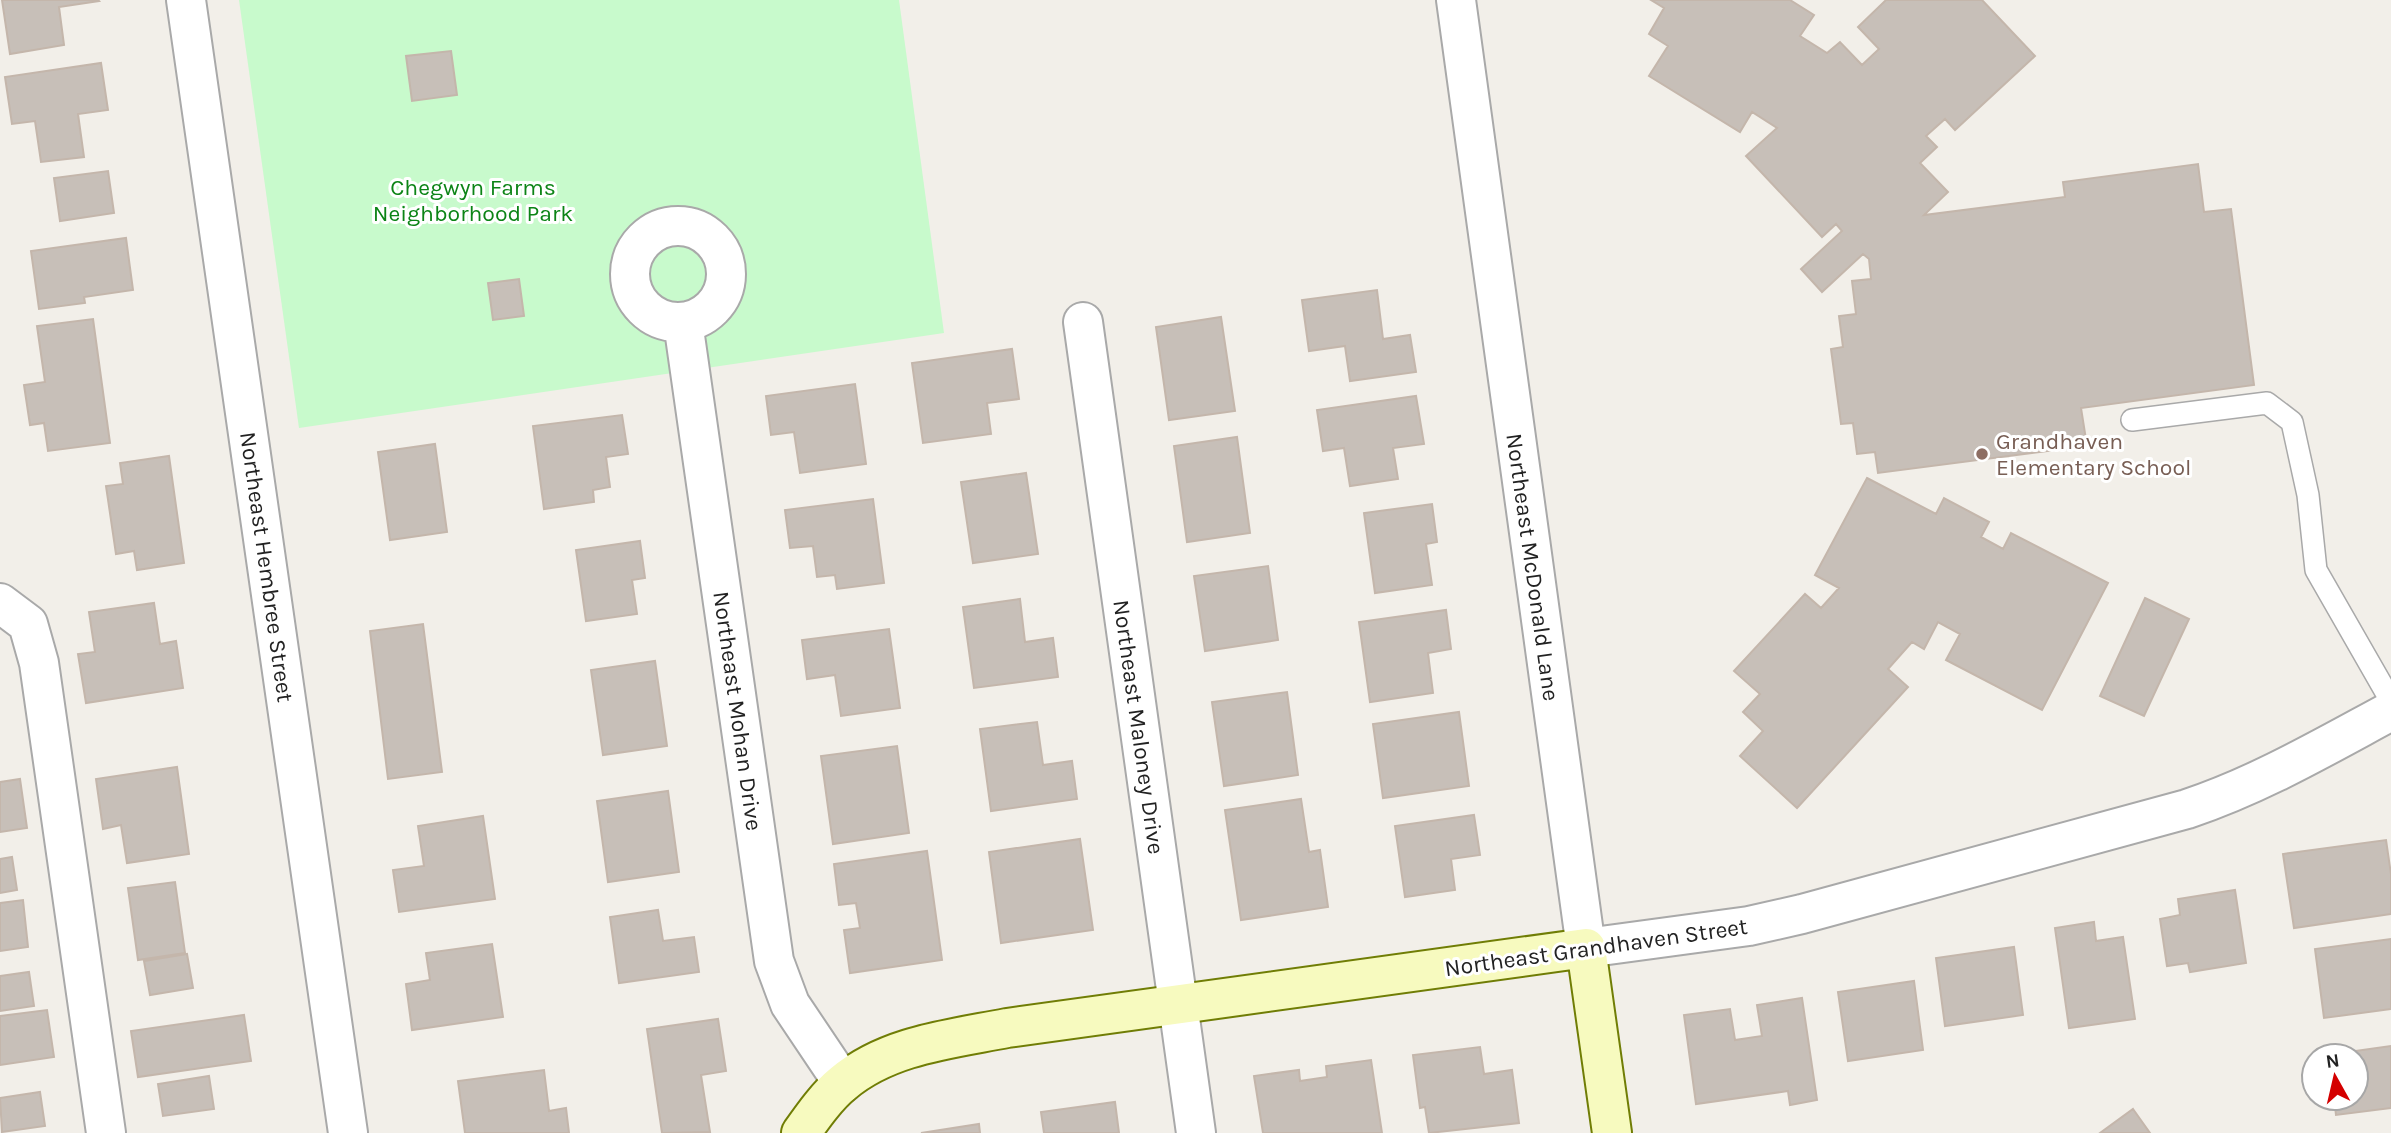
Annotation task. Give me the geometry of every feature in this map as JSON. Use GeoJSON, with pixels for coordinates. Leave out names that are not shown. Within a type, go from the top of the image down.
{"type":"FeatureCollection","features":[{"type":"Feature","properties":{"kind":"street","name":"Northeast Hembree Street"},"geometry":{"type":"LineString","coordinates":[[186,0],[348,1133]]}},
{"type":"Feature","properties":{"kind":"street","name":"Northeast McDonald Lane"},"geometry":{"type":"LineString","coordinates":[[1456,0],[1612,1133]]}},
{"type":"Feature","properties":{"kind":"street","name":"Northeast Mohan Drive"},"geometry":{"type":"LineString","coordinates":[[682,322],[774,961],[790,1004],[843,1083]]}},
{"type":"Feature","properties":{"kind":"street","name":"Northeast Maloney Drive"},"geometry":{"type":"LineString","coordinates":[[1083,322],[1196,1133]]}},
{"type":"Feature","properties":{"kind":"street"},"geometry":{"type":"LineString","coordinates":[[0,603],[28,624],[39,663],[106,1133]]}},
{"type":"Feature","properties":{"kind":"street","name":"Northeast Grandhaven Street"},"geometry":{"type":"LineString","coordinates":[[801,1133],[843,1083],[883,1058],[930,1042],[1007,1028],[1749,926],[1802,915],[2187,809],[2229,795],[2391,711]]}},
{"type":"Feature","properties":{"kind":"lane"},"geometry":{"type":"LineString","coordinates":[[2132,420],[2267,403],[2292,422],[2308,495],[2316,570],[2391,701]]}},
{"type":"Feature","properties":{"kind":"green space","name":"Chegwyn Farms Neighborhood Park"},"geometry":{"type":"Polygon","coordinates":[[[239,0],[899,0],[944,333],[299,428],[239,0]]]}},
{"type":"Feature","properties":{"kind":"building"},"geometry":{"type":"Polygon","coordinates":[[[2,0],[99,1],[59,7],[64,45],[10,54],[2,0]]]}},
{"type":"Feature","properties":{"kind":"building"},"geometry":{"type":"Polygon","coordinates":[[[1651,0],[1790,0],[1814,15],[1800,36],[1827,53],[1840,42],[1862,65],[1879,49],[1858,27],[1886,0],[1982,0],[2035,56],[1955,130],[1945,119],[1926,136],[1937,147],[1920,163],[1948,192],[1924,215],[2065,197],[2063,182],[2198,164],[2204,212],[2231,209],[2254,385],[2081,408],[2087,446],[1878,473],[1875,452],[1857,454],[1853,423],[1841,424],[1831,349],[1843,347],[1839,316],[1856,314],[1852,281],[1871,279],[1869,259],[1863,254],[1822,292],[1801,269],[1842,231],[1836,224],[1822,237],[1746,156],[1777,128],[1752,112],[1740,132],[1649,76],[1668,46],[1649,34],[1664,8],[1651,0]]]}},
{"type":"Feature","properties":{"kind":"building"},"geometry":{"type":"Polygon","coordinates":[[[451,51],[457,95],[412,101],[406,56],[451,51]]]}},
{"type":"Feature","properties":{"kind":"building"},"geometry":{"type":"Polygon","coordinates":[[[101,63],[108,110],[78,114],[84,157],[41,162],[35,121],[12,124],[5,77],[101,63]]]}},
{"type":"Feature","properties":{"kind":"building"},"geometry":{"type":"Polygon","coordinates":[[[108,171],[114,213],[60,221],[54,178],[108,171]]]}},
{"type":"Feature","properties":{"kind":"building"},"geometry":{"type":"Polygon","coordinates":[[[126,238],[133,290],[84,297],[85,303],[39,309],[31,251],[126,238]]]}},
{"type":"Feature","properties":{"kind":"building"},"geometry":{"type":"Polygon","coordinates":[[[519,279],[524,316],[493,320],[488,283],[519,279]]]}},
{"type":"Feature","properties":{"kind":"building"},"geometry":{"type":"Polygon","coordinates":[[[1377,290],[1383,339],[1410,335],[1416,372],[1350,381],[1345,346],[1309,351],[1302,300],[1377,290]]]}},
{"type":"Feature","properties":{"kind":"building"},"geometry":{"type":"Polygon","coordinates":[[[1221,317],[1235,411],[1169,420],[1156,327],[1221,317]]]}},
{"type":"Feature","properties":{"kind":"building"},"geometry":{"type":"Polygon","coordinates":[[[93,319],[110,443],[48,451],[44,423],[30,425],[24,385],[45,382],[37,326],[93,319]]]}},
{"type":"Feature","properties":{"kind":"building"},"geometry":{"type":"Polygon","coordinates":[[[1012,349],[1019,399],[987,403],[991,434],[923,443],[912,363],[1012,349]]]}},
{"type":"Feature","properties":{"kind":"building"},"geometry":{"type":"Polygon","coordinates":[[[855,384],[866,464],[800,473],[794,432],[771,435],[766,396],[855,384]]]}},
{"type":"Feature","properties":{"kind":"building"},"geometry":{"type":"Polygon","coordinates":[[[1416,396],[1424,444],[1393,448],[1398,479],[1350,486],[1344,448],[1323,451],[1317,410],[1416,396]]]}},
{"type":"Feature","properties":{"kind":"building"},"geometry":{"type":"Polygon","coordinates":[[[622,415],[628,454],[606,457],[610,487],[593,490],[594,502],[544,509],[533,426],[622,415]]]}},
{"type":"Feature","properties":{"kind":"building"},"geometry":{"type":"Polygon","coordinates":[[[1237,437],[1250,533],[1187,542],[1174,446],[1237,437]]]}},
{"type":"Feature","properties":{"kind":"building"},"geometry":{"type":"Polygon","coordinates":[[[435,444],[447,532],[390,540],[378,452],[435,444]]]}},
{"type":"Feature","properties":{"kind":"building"},"geometry":{"type":"Polygon","coordinates":[[[169,456],[184,563],[137,570],[134,551],[116,554],[106,486],[123,484],[120,463],[169,456]]]}},
{"type":"Feature","properties":{"kind":"building"},"geometry":{"type":"Polygon","coordinates":[[[1026,473],[1038,554],[973,563],[961,482],[1026,473]]]}},
{"type":"Feature","properties":{"kind":"building"},"geometry":{"type":"Polygon","coordinates":[[[1867,478],[1936,514],[1944,498],[1989,522],[1981,537],[2003,549],[2011,533],[2108,583],[2042,710],[1946,660],[1960,634],[1938,622],[1924,649],[1912,642],[1888,669],[1908,687],[1797,808],[1740,756],[1763,731],[1743,712],[1760,694],[1734,671],[1805,594],[1821,608],[1839,588],[1815,575],[1867,478]]]}},
{"type":"Feature","properties":{"kind":"building"},"geometry":{"type":"Polygon","coordinates":[[[873,499],[884,583],[837,589],[835,575],[817,577],[813,546],[790,548],[785,510],[873,499]]]}},
{"type":"Feature","properties":{"kind":"building"},"geometry":{"type":"Polygon","coordinates":[[[1432,504],[1437,542],[1426,544],[1432,585],[1375,593],[1364,513],[1432,504]]]}},
{"type":"Feature","properties":{"kind":"building"},"geometry":{"type":"Polygon","coordinates":[[[640,541],[645,578],[632,580],[637,614],[586,621],[576,550],[640,541]]]}},
{"type":"Feature","properties":{"kind":"building"},"geometry":{"type":"Polygon","coordinates":[[[1268,566],[1278,640],[1205,651],[1194,576],[1268,566]]]}},
{"type":"Feature","properties":{"kind":"building"},"geometry":{"type":"Polygon","coordinates":[[[2145,598],[2189,619],[2144,716],[2100,696],[2145,598]]]}},
{"type":"Feature","properties":{"kind":"building"},"geometry":{"type":"Polygon","coordinates":[[[1020,599],[1025,642],[1053,638],[1058,677],[974,688],[963,607],[1020,599]]]}},
{"type":"Feature","properties":{"kind":"building"},"geometry":{"type":"Polygon","coordinates":[[[154,603],[160,644],[176,641],[183,688],[86,703],[78,654],[95,652],[89,612],[154,603]]]}},
{"type":"Feature","properties":{"kind":"building"},"geometry":{"type":"Polygon","coordinates":[[[1446,610],[1451,649],[1428,653],[1433,693],[1370,702],[1359,622],[1446,610]]]}},
{"type":"Feature","properties":{"kind":"building"},"geometry":{"type":"Polygon","coordinates":[[[423,624],[442,772],[388,779],[370,631],[423,624]]]}},
{"type":"Feature","properties":{"kind":"building"},"geometry":{"type":"Polygon","coordinates":[[[889,629],[900,708],[841,716],[835,675],[807,679],[802,640],[889,629]]]}},
{"type":"Feature","properties":{"kind":"building"},"geometry":{"type":"Polygon","coordinates":[[[655,661],[667,746],[603,755],[591,670],[655,661]]]}},
{"type":"Feature","properties":{"kind":"building"},"geometry":{"type":"Polygon","coordinates":[[[1287,692],[1298,775],[1224,786],[1212,702],[1287,692]]]}},
{"type":"Feature","properties":{"kind":"building"},"geometry":{"type":"Polygon","coordinates":[[[1459,712],[1469,786],[1383,798],[1373,724],[1459,712]]]}},
{"type":"Feature","properties":{"kind":"building"},"geometry":{"type":"Polygon","coordinates":[[[1037,722],[1043,765],[1072,761],[1077,799],[991,811],[980,729],[1037,722]]]}},
{"type":"Feature","properties":{"kind":"building"},"geometry":{"type":"Polygon","coordinates":[[[897,746],[909,833],[833,844],[821,756],[897,746]]]}},
{"type":"Feature","properties":{"kind":"building"},"geometry":{"type":"Polygon","coordinates":[[[177,767],[189,854],[127,863],[121,825],[103,829],[96,779],[177,767]]]}},
{"type":"Feature","properties":{"kind":"building"},"geometry":{"type":"Polygon","coordinates":[[[20,779],[27,828],[0,832],[0,782],[20,779]]]}},
{"type":"Feature","properties":{"kind":"building"},"geometry":{"type":"Polygon","coordinates":[[[668,791],[679,872],[608,882],[597,801],[668,791]]]}},
{"type":"Feature","properties":{"kind":"building"},"geometry":{"type":"Polygon","coordinates":[[[1301,799],[1309,852],[1320,850],[1328,907],[1241,920],[1225,810],[1301,799]]]}},
{"type":"Feature","properties":{"kind":"building"},"geometry":{"type":"Polygon","coordinates":[[[1474,815],[1480,855],[1451,859],[1455,890],[1405,897],[1395,826],[1474,815]]]}},
{"type":"Feature","properties":{"kind":"building"},"geometry":{"type":"Polygon","coordinates":[[[483,816],[495,899],[399,912],[393,870],[424,866],[418,826],[483,816]]]}},
{"type":"Feature","properties":{"kind":"building"},"geometry":{"type":"Polygon","coordinates":[[[1080,839],[1093,930],[1001,943],[989,852],[1080,839]]]}},
{"type":"Feature","properties":{"kind":"building"},"geometry":{"type":"Polygon","coordinates":[[[2386,840],[2391,874],[2391,914],[2294,928],[2283,854],[2386,840]]]}},
{"type":"Feature","properties":{"kind":"building"},"geometry":{"type":"Polygon","coordinates":[[[927,851],[942,960],[850,973],[844,930],[860,928],[856,903],[839,905],[834,864],[927,851]]]}},
{"type":"Feature","properties":{"kind":"building"},"geometry":{"type":"Polygon","coordinates":[[[12,857],[17,890],[0,893],[0,859],[12,857]]]}},
{"type":"Feature","properties":{"kind":"building"},"geometry":{"type":"Polygon","coordinates":[[[175,882],[185,953],[138,960],[128,888],[175,882]]]}},
{"type":"Feature","properties":{"kind":"building"},"geometry":{"type":"Polygon","coordinates":[[[2235,890],[2246,963],[2190,972],[2188,963],[2167,966],[2160,919],[2180,915],[2178,899],[2235,890]]]}},
{"type":"Feature","properties":{"kind":"building"},"geometry":{"type":"Polygon","coordinates":[[[23,900],[28,947],[0,951],[0,903],[23,900]]]}},
{"type":"Feature","properties":{"kind":"building"},"geometry":{"type":"Polygon","coordinates":[[[658,910],[663,941],[694,937],[699,972],[619,983],[610,917],[658,910]]]}},
{"type":"Feature","properties":{"kind":"building"},"geometry":{"type":"Polygon","coordinates":[[[2094,922],[2096,941],[2123,937],[2135,1019],[2069,1028],[2055,928],[2094,922]]]}},
{"type":"Feature","properties":{"kind":"building"},"geometry":{"type":"Polygon","coordinates":[[[2391,939],[2391,1009],[2324,1018],[2315,949],[2391,939]]]}},
{"type":"Feature","properties":{"kind":"building"},"geometry":{"type":"Polygon","coordinates":[[[492,944],[503,1017],[412,1030],[406,984],[430,980],[426,953],[492,944]]]}},
{"type":"Feature","properties":{"kind":"building"},"geometry":{"type":"Polygon","coordinates":[[[2014,947],[2023,1015],[1945,1026],[1936,958],[2014,947]]]}},
{"type":"Feature","properties":{"kind":"building"},"geometry":{"type":"Polygon","coordinates":[[[187,954],[193,988],[150,995],[144,961],[187,954]]]}},
{"type":"Feature","properties":{"kind":"building"},"geometry":{"type":"Polygon","coordinates":[[[29,972],[34,1006],[0,1011],[0,976],[29,972]]]}},
{"type":"Feature","properties":{"kind":"building"},"geometry":{"type":"Polygon","coordinates":[[[1914,981],[1923,1050],[1848,1061],[1838,992],[1914,981]]]}},
{"type":"Feature","properties":{"kind":"building"},"geometry":{"type":"Polygon","coordinates":[[[1802,998],[1817,1100],[1790,1105],[1788,1091],[1696,1104],[1684,1015],[1730,1009],[1735,1040],[1762,1036],[1757,1005],[1802,998]]]}},
{"type":"Feature","properties":{"kind":"building"},"geometry":{"type":"Polygon","coordinates":[[[47,1010],[54,1057],[0,1065],[0,1016],[47,1010]]]}},
{"type":"Feature","properties":{"kind":"building"},"geometry":{"type":"Polygon","coordinates":[[[244,1015],[251,1061],[138,1077],[131,1031],[244,1015]]]}},
{"type":"Feature","properties":{"kind":"building"},"geometry":{"type":"Polygon","coordinates":[[[718,1019],[726,1071],[701,1075],[710,1132],[662,1133],[647,1029],[718,1019]]]}},
{"type":"Feature","properties":{"kind":"building"},"geometry":{"type":"Polygon","coordinates":[[[2391,1046],[2391,1108],[2370,1111],[2370,1049],[2391,1046]]]}},
{"type":"Feature","properties":{"kind":"building"},"geometry":{"type":"Polygon","coordinates":[[[1480,1047],[1484,1074],[1512,1070],[1519,1123],[1429,1133],[1425,1107],[1420,1108],[1413,1055],[1480,1047]]]}},
{"type":"Feature","properties":{"kind":"building"},"geometry":{"type":"Polygon","coordinates":[[[1371,1060],[1382,1133],[1263,1133],[1254,1076],[1299,1070],[1300,1081],[1327,1077],[1326,1066],[1371,1060]]]}},
{"type":"Feature","properties":{"kind":"building"},"geometry":{"type":"Polygon","coordinates":[[[544,1070],[549,1111],[566,1108],[569,1133],[465,1133],[458,1081],[544,1070]]]}},
{"type":"Feature","properties":{"kind":"building"},"geometry":{"type":"Polygon","coordinates":[[[209,1076],[214,1109],[163,1116],[158,1084],[209,1076]]]}},
{"type":"Feature","properties":{"kind":"building"},"geometry":{"type":"Polygon","coordinates":[[[40,1092],[45,1126],[2,1132],[0,1098],[40,1092]]]}},
{"type":"Feature","properties":{"kind":"building"},"geometry":{"type":"Polygon","coordinates":[[[1115,1102],[1119,1133],[1044,1133],[1041,1112],[1115,1102]]]}},
{"type":"Feature","properties":{"kind":"building"},"geometry":{"type":"Polygon","coordinates":[[[2133,1109],[2150,1133],[2100,1133],[2133,1109]]]}},
{"type":"Feature","properties":{"kind":"building"},"geometry":{"type":"Polygon","coordinates":[[[2336,1112],[2360,1112],[2336,1115],[2336,1112]]]}},
{"type":"Feature","properties":{"kind":"building"},"geometry":{"type":"Polygon","coordinates":[[[979,1124],[980,1133],[921,1133],[979,1124]]]}},
{"type":"Feature","properties":{"kind":"place","name":"Grandhaven Elementary School"},"geometry":{"type":"Point","coordinates":[1982,454]}}]}
